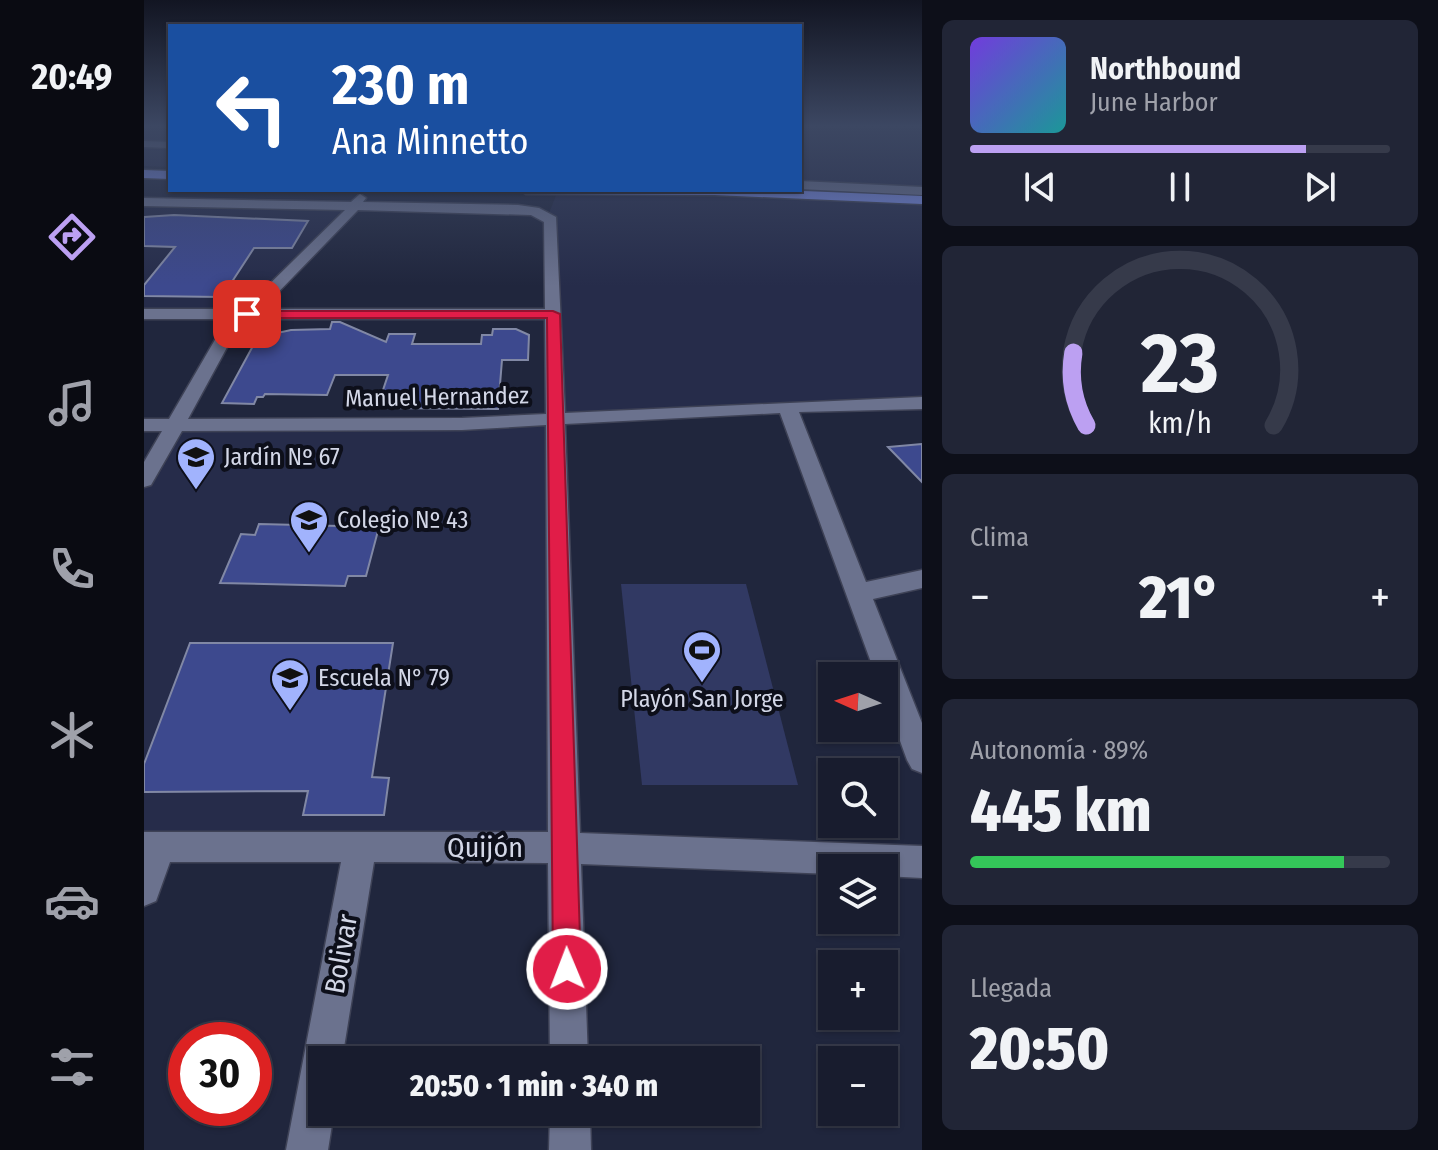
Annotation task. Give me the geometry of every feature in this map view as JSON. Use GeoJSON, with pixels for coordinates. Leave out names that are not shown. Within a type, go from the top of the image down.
{"type":"FeatureCollection","features":[{"type":"Feature","properties":{"kind":"highway"},"geometry":{"type":"LineString","coordinates":[[712,192],[922,200]]}},
{"type":"Feature","properties":{"kind":"street"},"geometry":{"type":"LineString","coordinates":[[802,185],[922,191]]}},
{"type":"Feature","properties":{"kind":"street"},"geometry":{"type":"LineString","coordinates":[[144,480],[224,338],[364,192]]}},
{"type":"Feature","properties":{"kind":"street"},"geometry":{"type":"LineString","coordinates":[[144,202],[518,209],[548,216],[554,227],[553,314],[569,1046]]}},
{"type":"Feature","properties":{"kind":"street"},"geometry":{"type":"LineString","coordinates":[[144,314],[553,314]]}},
{"type":"Feature","properties":{"kind":"street","name":"Manuel Hernandez"},"geometry":{"type":"LineString","coordinates":[[144,425],[555,421],[787,407],[922,403]]}},
{"type":"Feature","properties":{"kind":"street"},"geometry":{"type":"LineString","coordinates":[[787,407],[922,760]]}},
{"type":"Feature","properties":{"kind":"street"},"geometry":{"type":"LineString","coordinates":[[858,593],[922,579]]}},
{"type":"Feature","properties":{"kind":"street"},"geometry":{"type":"LineString","coordinates":[[144,889],[152,847]]}},
{"type":"Feature","properties":{"kind":"street","name":"Quijón"},"geometry":{"type":"LineString","coordinates":[[152,847],[565,848],[922,862]]}},
{"type":"Feature","properties":{"kind":"street","name":"Bolivar"},"geometry":{"type":"LineString","coordinates":[[325,1046],[360,847]]}},
{"type":"Feature","properties":{"kind":"street","name":"Bolivar"},"geometry":{"type":"LineString","coordinates":[[307,1150],[311,1126]]}},
{"type":"Feature","properties":{"kind":"street"},"geometry":{"type":"LineString","coordinates":[[570,1126],[570,1150]]}},
{"type":"Feature","properties":{"kind":"shaded area"},"geometry":{"type":"Polygon","coordinates":[[[802,179],[922,179],[922,403],[555,421],[565,848],[144,847],[144,480],[174,425],[554,421],[548,216],[557,192],[802,192],[802,179]]]}},
{"type":"Feature","properties":{"kind":"shaded area"},"geometry":{"type":"Polygon","coordinates":[[[144,202],[354,206],[247,314],[144,314],[144,202]]]}},
{"type":"Feature","properties":{"kind":"shaded area","name":"Playón San Jorge"},"geometry":{"type":"Polygon","coordinates":[[[621,584],[746,584],[798,785],[642,785],[621,584]]]}},
{"type":"Feature","properties":{"kind":"building"},"geometry":{"type":"Polygon","coordinates":[[[174,215],[308,221],[292,248],[254,248],[222,297],[144,296],[144,285],[175,247],[144,246],[144,217],[174,215]]]}},
{"type":"Feature","properties":{"kind":"building"},"geometry":{"type":"Polygon","coordinates":[[[332,322],[340,322],[386,342],[389,334],[415,334],[412,344],[481,344],[482,335],[492,335],[493,329],[516,329],[529,335],[528,360],[502,360],[498,409],[377,408],[388,375],[335,375],[327,395],[265,394],[257,397],[254,404],[222,403],[254,344],[272,344],[277,333],[291,330],[330,329],[332,322]]]}},
{"type":"Feature","properties":{"kind":"building"},"geometry":{"type":"Polygon","coordinates":[[[922,444],[922,482],[888,447],[922,444]]]}},
{"type":"Feature","properties":{"kind":"building"},"geometry":{"type":"Polygon","coordinates":[[[259,524],[379,527],[366,576],[348,576],[345,586],[220,583],[241,534],[255,535],[259,524]]]}},
{"type":"Feature","properties":{"kind":"building"},"geometry":{"type":"Polygon","coordinates":[[[190,643],[393,643],[372,777],[389,778],[384,815],[303,815],[308,791],[144,792],[144,764],[190,643]]]}},
{"type":"Feature","properties":{"kind":"place","name":"Jardín Nº 67"},"geometry":{"type":"Point","coordinates":[196,491]}},
{"type":"Feature","properties":{"kind":"place","name":"Colegio Nº 43"},"geometry":{"type":"Point","coordinates":[309,554]}},
{"type":"Feature","properties":{"kind":"place","name":"Playón San Jorge"},"geometry":{"type":"Point","coordinates":[702,684]}},
{"type":"Feature","properties":{"kind":"place","name":"Escuela N° 79"},"geometry":{"type":"Point","coordinates":[290,712]}},
{"type":"Feature","properties":{"kind":"route"},"geometry":{"type":"LineString","coordinates":[[247,314],[553,314],[567,969]]}}]}
